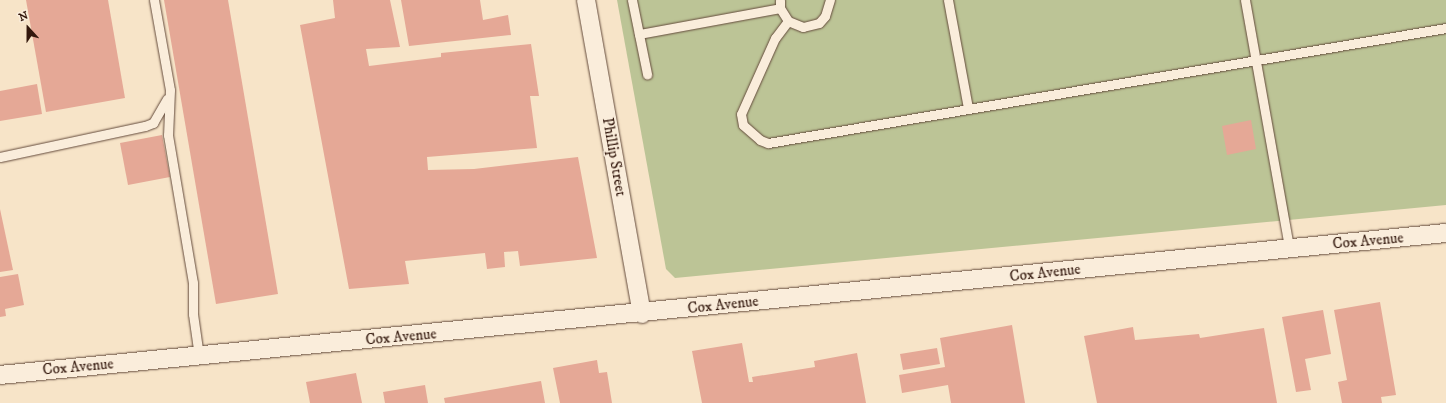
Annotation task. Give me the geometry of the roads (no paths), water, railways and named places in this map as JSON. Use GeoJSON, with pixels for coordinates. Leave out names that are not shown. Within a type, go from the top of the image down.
{"type":"FeatureCollection","features":[{"type":"Feature","properties":{"kind":"street","name":"Phillip Street"},"geometry":{"type":"LineString","coordinates":[[586,0],[642,314]]}},
{"type":"Feature","properties":{"kind":"street","name":"Cox Avenue"},"geometry":{"type":"LineString","coordinates":[[0,375],[642,314],[1446,233]]}},
{"type":"Feature","properties":{"kind":"lane"},"geometry":{"type":"LineString","coordinates":[[154,0],[170,90],[168,135],[193,283],[194,314],[200,356]]}},
{"type":"Feature","properties":{"kind":"lane"},"geometry":{"type":"LineString","coordinates":[[632,0],[647,74]]}},
{"type":"Feature","properties":{"kind":"lane"},"geometry":{"type":"LineString","coordinates":[[639,34],[780,4],[788,21],[803,27],[819,23],[825,16],[830,0]]}},
{"type":"Feature","properties":{"kind":"lane"},"geometry":{"type":"LineString","coordinates":[[948,0],[968,108]]}},
{"type":"Feature","properties":{"kind":"lane"},"geometry":{"type":"LineString","coordinates":[[1245,0],[1257,60],[1289,248]]}},
{"type":"Feature","properties":{"kind":"lane"},"geometry":{"type":"LineString","coordinates":[[788,21],[775,38],[741,114],[743,125],[760,140],[768,143],[1446,28]]}},
{"type":"Feature","properties":{"kind":"lane"},"geometry":{"type":"LineString","coordinates":[[0,157],[153,123],[159,115],[170,90]]}}]}
